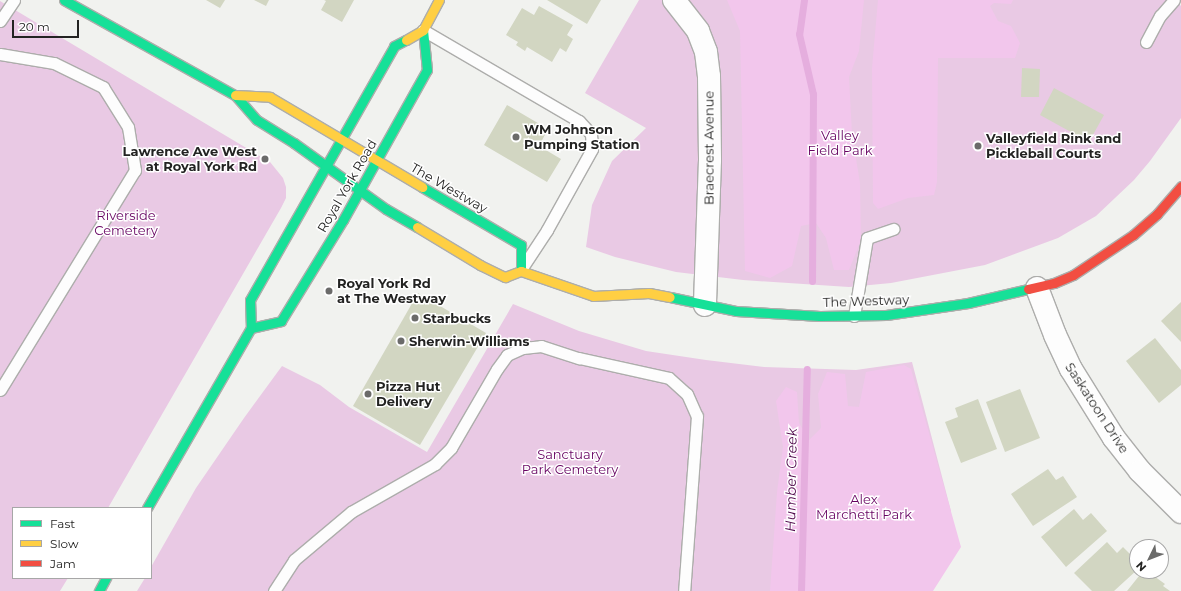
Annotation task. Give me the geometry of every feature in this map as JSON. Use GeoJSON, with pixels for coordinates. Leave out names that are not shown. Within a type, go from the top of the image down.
{"type":"FeatureCollection","features":[{"type":"Feature","properties":{"kind":"main road"},"geometry":{"type":"LineString","coordinates":[[64,0],[235,95],[257,120],[294,143],[386,209],[480,265],[505,277],[520,271]]}},
{"type":"Feature","properties":{"kind":"main road"},"geometry":{"type":"LineString","coordinates":[[423,30],[439,0]]}},
{"type":"Feature","properties":{"kind":"main road","name":"Royal York Road"},"geometry":{"type":"LineString","coordinates":[[423,30],[427,70],[360,190],[281,321],[251,328],[250,300],[394,46],[423,30]]}},
{"type":"Feature","properties":{"kind":"main road","name":"The Westway"},"geometry":{"type":"LineString","coordinates":[[235,95],[270,97],[521,245],[520,271],[593,296],[649,293],[736,311],[796,316],[854,316],[915,312],[968,303],[1037,288],[1054,283],[1072,275],[1122,244],[1156,214],[1181,186]]}},
{"type":"Feature","properties":{"kind":"main road"},"geometry":{"type":"LineString","coordinates":[[148,507],[251,328]]}},
{"type":"Feature","properties":{"kind":"main road"},"geometry":{"type":"LineString","coordinates":[[99,591],[105,579]]}},
{"type":"Feature","properties":{"kind":"street","name":"Braecrest Avenue"},"geometry":{"type":"LineString","coordinates":[[674,0],[698,31],[706,52],[709,76],[710,160],[705,305]]}},
{"type":"Feature","properties":{"kind":"street","name":"Saskatoon Drive"},"geometry":{"type":"LineString","coordinates":[[1037,288],[1055,335],[1071,369],[1114,438],[1140,471],[1181,512]]}},
{"type":"Feature","properties":{"kind":"lane"},"geometry":{"type":"LineString","coordinates":[[0,21],[14,0]]}},
{"type":"Feature","properties":{"kind":"lane"},"geometry":{"type":"LineString","coordinates":[[1146,42],[1160,16],[1174,0]]}},
{"type":"Feature","properties":{"kind":"lane"},"geometry":{"type":"LineString","coordinates":[[423,30],[579,121],[591,134],[592,149],[547,230],[520,271]]}},
{"type":"Feature","properties":{"kind":"lane"},"geometry":{"type":"LineString","coordinates":[[0,54],[54,64],[103,87],[128,127],[135,170],[0,390]]}},
{"type":"Feature","properties":{"kind":"lane"},"geometry":{"type":"LineString","coordinates":[[854,316],[867,238],[893,229]]}},
{"type":"Feature","properties":{"kind":"lane"},"geometry":{"type":"LineString","coordinates":[[274,591],[294,560],[350,512],[435,464],[451,448],[496,369],[507,355],[523,348],[541,346],[579,358],[669,378],[686,394],[697,416],[684,591]]}},
{"type":"Feature","properties":{"kind":"green space","name":"Valley Field Park"},"geometry":{"type":"Polygon","coordinates":[[[639,0],[1175,0],[1181,6],[1181,118],[1150,161],[1134,180],[1096,216],[1058,238],[985,265],[891,283],[849,287],[743,280],[676,272],[615,257],[586,247],[592,205],[612,161],[646,128],[585,93],[639,0]]]}},
{"type":"Feature","properties":{"kind":"green space"},"geometry":{"type":"Polygon","coordinates":[[[727,0],[864,0],[859,51],[849,77],[852,134],[860,183],[861,240],[849,270],[834,270],[826,238],[816,223],[801,226],[792,266],[770,278],[745,271],[740,31],[727,0]]]}},
{"type":"Feature","properties":{"kind":"green space"},"geometry":{"type":"Polygon","coordinates":[[[878,0],[1013,0],[1011,4],[994,3],[990,6],[998,21],[1011,26],[1020,43],[1015,58],[938,58],[937,182],[934,195],[908,198],[878,209],[873,203],[872,68],[878,0]]]}},
{"type":"Feature","properties":{"kind":"green space","name":"Riverside Cemetery"},"geometry":{"type":"Polygon","coordinates":[[[0,1],[270,162],[283,178],[286,187],[286,198],[109,507],[12,507],[12,579],[67,579],[60,591],[0,591],[0,1]]]}},
{"type":"Feature","properties":{"kind":"green space","name":"Sanctuary Park Cemetery"},"geometry":{"type":"Polygon","coordinates":[[[513,304],[579,331],[646,351],[706,360],[764,367],[856,370],[912,362],[951,511],[915,591],[137,591],[144,579],[152,579],[152,565],[196,488],[282,366],[320,385],[349,407],[427,452],[513,304]]]}},
{"type":"Feature","properties":{"kind":"green space","name":"Alex Marchetti Park"},"geometry":{"type":"Polygon","coordinates":[[[904,365],[911,369],[961,547],[933,591],[770,591],[777,492],[783,447],[776,401],[786,387],[797,392],[799,423],[809,440],[821,428],[818,394],[827,372],[845,374],[848,406],[859,407],[866,372],[904,365]]]}},
{"type":"Feature","properties":{"kind":"building"},"geometry":{"type":"Polygon","coordinates":[[[206,0],[225,0],[220,8],[206,0]]]}},
{"type":"Feature","properties":{"kind":"building"},"geometry":{"type":"Polygon","coordinates":[[[254,0],[269,0],[266,6],[254,0]]]}},
{"type":"Feature","properties":{"kind":"building"},"geometry":{"type":"Polygon","coordinates":[[[324,0],[354,0],[342,22],[321,10],[326,1],[324,0]]]}},
{"type":"Feature","properties":{"kind":"building"},"geometry":{"type":"Polygon","coordinates":[[[547,0],[601,0],[587,24],[547,0]]]}},
{"type":"Feature","properties":{"kind":"building"},"geometry":{"type":"Polygon","coordinates":[[[539,6],[573,25],[567,35],[573,39],[566,52],[560,48],[552,62],[527,47],[525,51],[516,45],[518,42],[506,35],[522,8],[534,15],[539,6]]]}},
{"type":"Feature","properties":{"kind":"building"},"geometry":{"type":"Polygon","coordinates":[[[1022,68],[1040,69],[1039,97],[1021,97],[1022,68]]]}},
{"type":"Feature","properties":{"kind":"building"},"geometry":{"type":"Polygon","coordinates":[[[1054,88],[1104,115],[1089,142],[1040,115],[1054,88]]]}},
{"type":"Feature","properties":{"kind":"building","name":"WM Johnson Pumping Station"},"geometry":{"type":"Polygon","coordinates":[[[507,105],[548,129],[539,146],[561,159],[547,182],[484,145],[507,105]]]}},
{"type":"Feature","properties":{"kind":"building"},"geometry":{"type":"Polygon","coordinates":[[[418,293],[486,333],[420,445],[353,406],[418,293]]]}},
{"type":"Feature","properties":{"kind":"building"},"geometry":{"type":"Polygon","coordinates":[[[1181,302],[1181,342],[1161,321],[1181,302]]]}},
{"type":"Feature","properties":{"kind":"building"},"geometry":{"type":"Polygon","coordinates":[[[1155,338],[1181,370],[1181,385],[1159,403],[1126,361],[1155,338]]]}},
{"type":"Feature","properties":{"kind":"building"},"geometry":{"type":"Polygon","coordinates":[[[1020,389],[1040,438],[1005,452],[986,402],[1020,389]]]}},
{"type":"Feature","properties":{"kind":"building"},"geometry":{"type":"Polygon","coordinates":[[[978,399],[997,449],[961,463],[945,422],[958,417],[955,408],[978,399]]]}},
{"type":"Feature","properties":{"kind":"building"},"geometry":{"type":"Polygon","coordinates":[[[1048,469],[1056,480],[1063,476],[1077,497],[1033,526],[1011,494],[1048,469]]]}},
{"type":"Feature","properties":{"kind":"building"},"geometry":{"type":"Polygon","coordinates":[[[1074,509],[1083,520],[1091,513],[1107,531],[1066,567],[1041,537],[1074,509]]]}},
{"type":"Feature","properties":{"kind":"building"},"geometry":{"type":"Polygon","coordinates":[[[1107,542],[1117,553],[1123,547],[1129,553],[1129,577],[1114,591],[1092,591],[1074,573],[1107,542]]]}},
{"type":"Feature","properties":{"kind":"building"},"geometry":{"type":"Polygon","coordinates":[[[1137,579],[1158,579],[1165,584],[1163,586],[1170,591],[1127,591],[1137,579]]]}},
{"type":"Feature","properties":{"kind":"waterway","name":"Humber Creek"},"geometry":{"type":"LineString","coordinates":[[804,0],[799,34],[813,94],[812,281]]}},
{"type":"Feature","properties":{"kind":"waterway","name":"Humber Creek"},"geometry":{"type":"LineString","coordinates":[[801,591],[807,369]]}},
{"type":"Feature","properties":{"kind":"traffic: fast"},"geometry":{"type":"LineString","coordinates":[[64,0],[235,95],[257,120],[294,143],[386,209],[417,227]]}},
{"type":"Feature","properties":{"kind":"traffic: fast"},"geometry":{"type":"LineString","coordinates":[[251,328],[281,321],[343,220],[427,70],[423,30]]}},
{"type":"Feature","properties":{"kind":"traffic: fast"},"geometry":{"type":"LineString","coordinates":[[148,507],[251,328],[250,300],[394,46],[406,40]]}},
{"type":"Feature","properties":{"kind":"traffic: fast"},"geometry":{"type":"LineString","coordinates":[[422,187],[521,245],[521,271]]}},
{"type":"Feature","properties":{"kind":"traffic: fast"},"geometry":{"type":"LineString","coordinates":[[670,297],[736,311],[820,316],[886,315],[968,303],[1028,289]]}},
{"type":"Feature","properties":{"kind":"traffic: fast"},"geometry":{"type":"LineString","coordinates":[[99,591],[105,579]]}},
{"type":"Feature","properties":{"kind":"traffic: slow"},"geometry":{"type":"LineString","coordinates":[[406,40],[423,30],[439,0]]}},
{"type":"Feature","properties":{"kind":"traffic: slow"},"geometry":{"type":"LineString","coordinates":[[235,95],[270,97],[422,187]]}},
{"type":"Feature","properties":{"kind":"traffic: slow"},"geometry":{"type":"LineString","coordinates":[[417,227],[480,265],[505,277],[521,271],[593,296],[649,293],[670,297]]}},
{"type":"Feature","properties":{"kind":"traffic: jam"},"geometry":{"type":"LineString","coordinates":[[1028,289],[1054,283],[1073,275],[1133,235],[1157,214],[1181,186]]}},
{"type":"Feature","properties":{"kind":"place","name":"WM Johnson Pumping Station"},"geometry":{"type":"Point","coordinates":[516,137]}},
{"type":"Feature","properties":{"kind":"place","name":"Valleyfield Rink and Pickleball Courts"},"geometry":{"type":"Point","coordinates":[978,146]}},
{"type":"Feature","properties":{"kind":"place","name":"Lawrence Ave West at Royal York Rd"},"geometry":{"type":"Point","coordinates":[265,159]}},
{"type":"Feature","properties":{"kind":"place","name":"Royal York Rd at The Westway"},"geometry":{"type":"Point","coordinates":[329,291]}},
{"type":"Feature","properties":{"kind":"place","name":"Starbucks"},"geometry":{"type":"Point","coordinates":[415,318]}},
{"type":"Feature","properties":{"kind":"place","name":"Sherwin-Williams"},"geometry":{"type":"Point","coordinates":[401,341]}},
{"type":"Feature","properties":{"kind":"place","name":"Pizza Hut Delivery"},"geometry":{"type":"Point","coordinates":[368,394]}}]}
